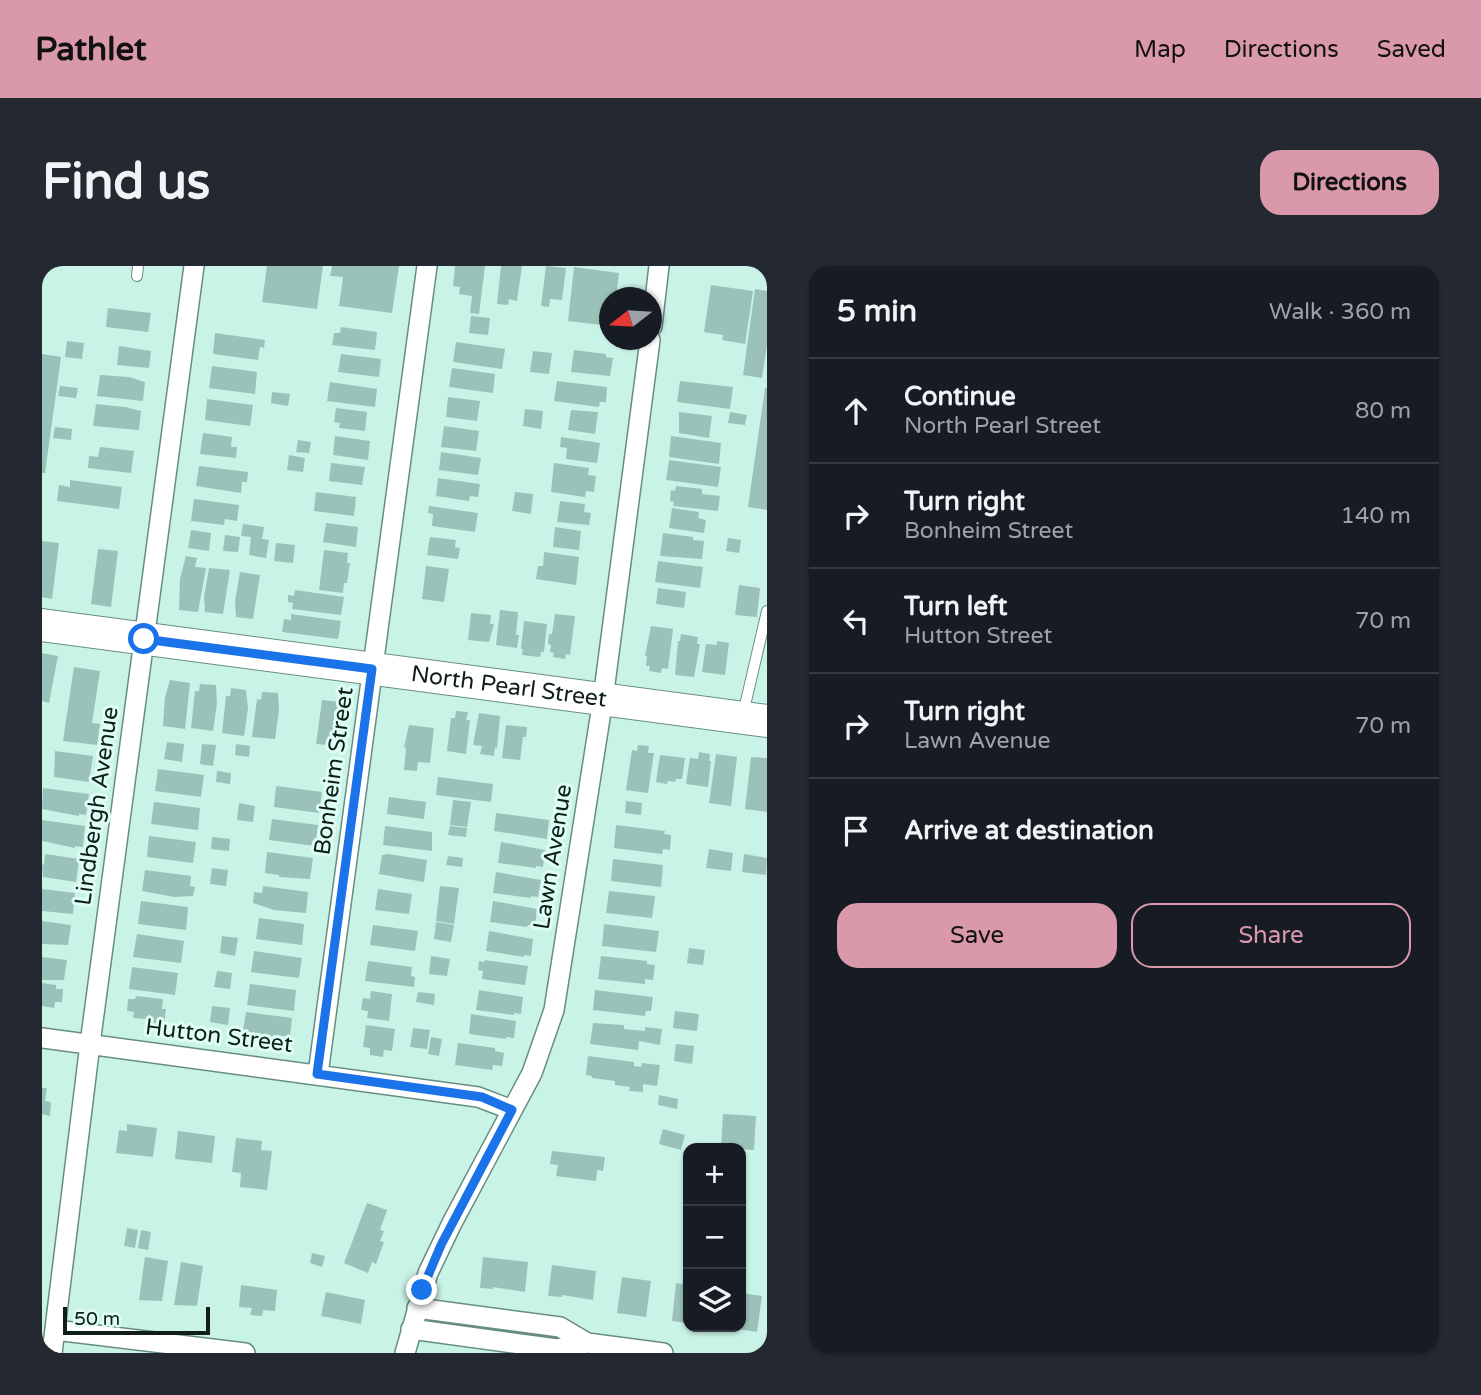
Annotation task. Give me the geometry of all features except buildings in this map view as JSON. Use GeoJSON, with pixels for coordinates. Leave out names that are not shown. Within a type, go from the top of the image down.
{"type":"FeatureCollection","features":[{"type":"Feature","properties":{"kind":"main road","name":"North Pearl Street"},"geometry":{"type":"LineString","coordinates":[[42,625],[755,719]]}},
{"type":"Feature","properties":{"kind":"street","name":"Lindbergh Avenue"},"geometry":{"type":"LineString","coordinates":[[52,1353],[90,1044],[194,266]]}},
{"type":"Feature","properties":{"kind":"street","name":"Bonheim Street"},"geometry":{"type":"LineString","coordinates":[[317,1074],[427,266]]}},
{"type":"Feature","properties":{"kind":"street"},"geometry":{"type":"LineString","coordinates":[[657,287],[659,266]]}},
{"type":"Feature","properties":{"kind":"street","name":"Lawn Avenue"},"geometry":{"type":"LineString","coordinates":[[405,1353],[417,1308],[441,1245],[532,1073],[554,1010],[603,699],[649,350]]}},
{"type":"Feature","properties":{"kind":"street","name":"Hutton Street"},"geometry":{"type":"LineString","coordinates":[[42,1038],[482,1097],[512,1110]]}},
{"type":"Feature","properties":{"kind":"street"},"geometry":{"type":"LineString","coordinates":[[417,1308],[559,1326],[587,1343]]}},
{"type":"Feature","properties":{"kind":"street"},"geometry":{"type":"LineString","coordinates":[[411,1329],[557,1349],[587,1343],[663,1353]]}},
{"type":"Feature","properties":{"kind":"street"},"geometry":{"type":"LineString","coordinates":[[55,1330],[245,1353]]}},
{"type":"Feature","properties":{"kind":"lane"},"geometry":{"type":"LineString","coordinates":[[755,719],[767,611]]}},
{"type":"Feature","properties":{"kind":"route"},"geometry":{"type":"LineString","coordinates":[[144,639],[372,669],[317,1074],[482,1097],[512,1110],[441,1245],[422,1290]]}}]}
